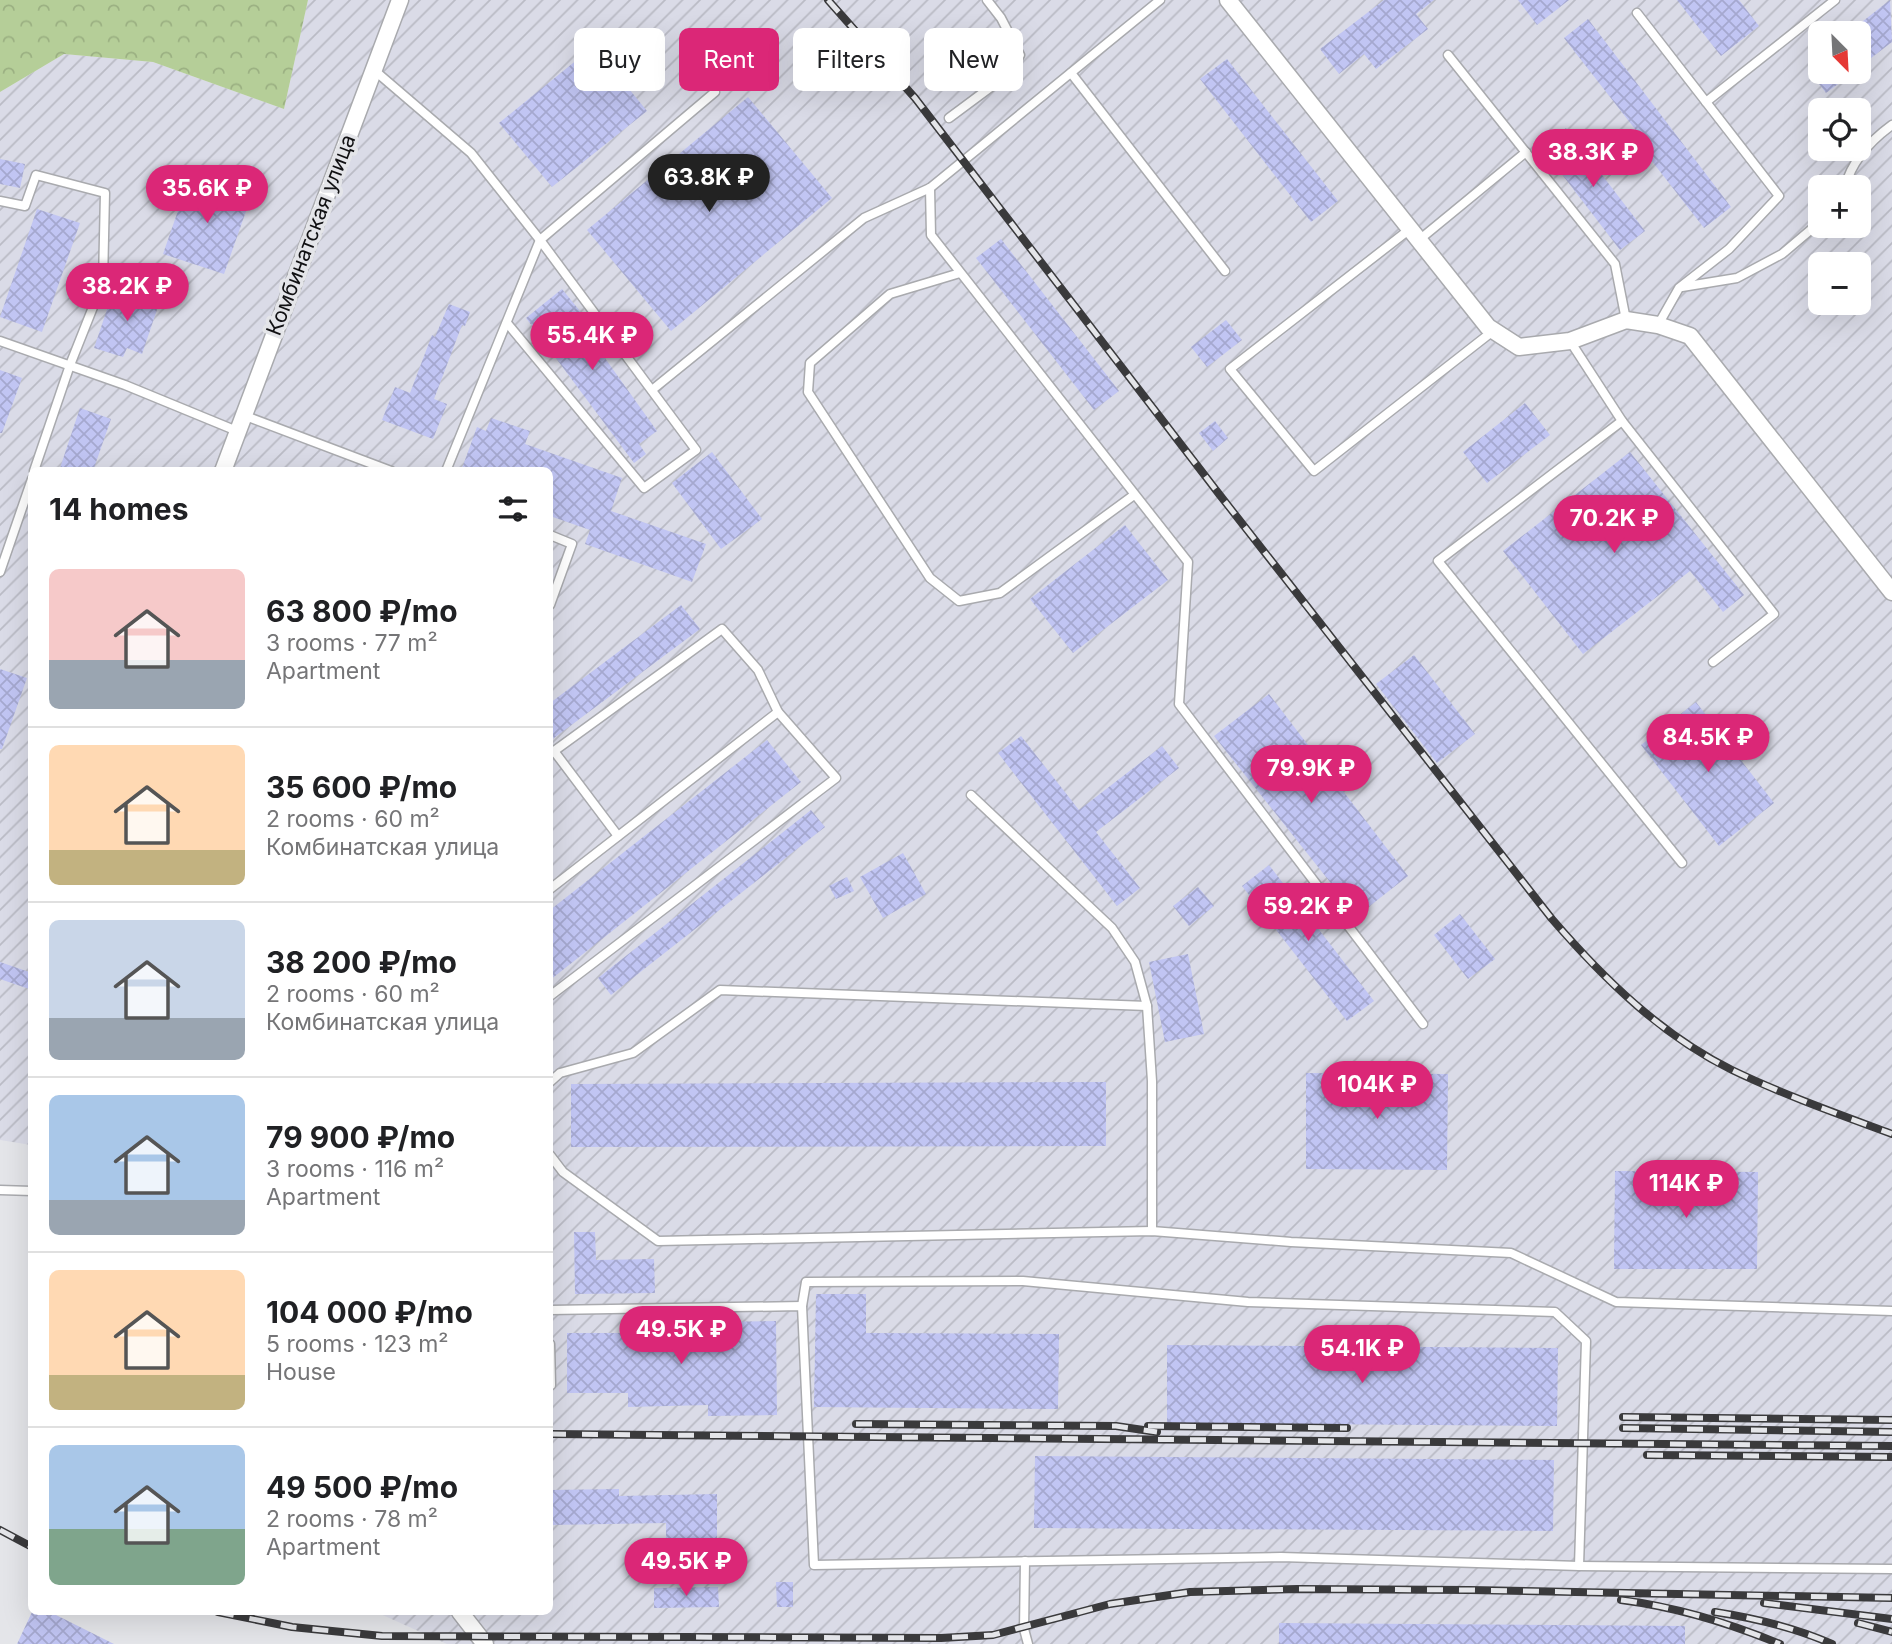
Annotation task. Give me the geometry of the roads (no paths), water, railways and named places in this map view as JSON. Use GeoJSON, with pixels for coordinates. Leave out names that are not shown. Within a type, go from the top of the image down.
{"type":"FeatureCollection","features":[{"type":"Feature","properties":{"kind":"street","name":"Комбинатская улица"},"geometry":{"type":"LineString","coordinates":[[224,467],[400,0]]}},
{"type":"Feature","properties":{"kind":"street"},"geometry":{"type":"LineString","coordinates":[[1228,0],[1488,327],[1519,346],[1570,341],[1626,320],[1658,325],[1690,336],[1892,592]]}},
{"type":"Feature","properties":{"kind":"street"},"geometry":{"type":"LineString","coordinates":[[462,1615],[485,1644]]}},
{"type":"Feature","properties":{"kind":"lane"},"geometry":{"type":"LineString","coordinates":[[949,118],[1011,72],[1020,55],[987,0]]}},
{"type":"Feature","properties":{"kind":"lane"},"geometry":{"type":"LineString","coordinates":[[652,390],[864,218],[930,188],[1160,0]]}},
{"type":"Feature","properties":{"kind":"lane"},"geometry":{"type":"LineString","coordinates":[[1706,102],[1835,0]]}},
{"type":"Feature","properties":{"kind":"lane"},"geometry":{"type":"LineString","coordinates":[[1637,13],[1779,196],[1729,249],[1679,288],[1658,325]]}},
{"type":"Feature","properties":{"kind":"lane"},"geometry":{"type":"LineString","coordinates":[[1448,55],[1615,264],[1626,320]]}},
{"type":"Feature","properties":{"kind":"lane"},"geometry":{"type":"LineString","coordinates":[[374,70],[471,153],[540,240],[696,450],[644,488],[506,323]]}},
{"type":"Feature","properties":{"kind":"lane"},"geometry":{"type":"LineString","coordinates":[[1071,73],[1225,271]]}},
{"type":"Feature","properties":{"kind":"lane"},"geometry":{"type":"LineString","coordinates":[[448,467],[540,240],[715,92]]}},
{"type":"Feature","properties":{"kind":"lane"},"geometry":{"type":"LineString","coordinates":[[1848,175],[1870,142],[1892,125]]}},
{"type":"Feature","properties":{"kind":"lane"},"geometry":{"type":"LineString","coordinates":[[1493,331],[1314,471],[1230,369],[1526,152]]}},
{"type":"Feature","properties":{"kind":"lane"},"geometry":{"type":"LineString","coordinates":[[0,201],[25,206],[36,175],[105,193],[103,282],[70,365],[35,467]]}},
{"type":"Feature","properties":{"kind":"lane"},"geometry":{"type":"LineString","coordinates":[[930,188],[931,235],[1188,562],[1179,704],[1423,1024]]}},
{"type":"Feature","properties":{"kind":"lane"},"geometry":{"type":"LineString","coordinates":[[1679,288],[1737,278],[1782,254],[1808,232]]}},
{"type":"Feature","properties":{"kind":"lane"},"geometry":{"type":"LineString","coordinates":[[960,272],[890,294],[810,363],[808,393],[930,578],[958,601],[1000,593],[1134,495]]}},
{"type":"Feature","properties":{"kind":"lane"},"geometry":{"type":"LineString","coordinates":[[0,341],[125,384],[237,432]]}},
{"type":"Feature","properties":{"kind":"lane"},"geometry":{"type":"LineString","coordinates":[[1570,341],[1622,421],[1774,614],[1713,662]]}},
{"type":"Feature","properties":{"kind":"lane"},"geometry":{"type":"LineString","coordinates":[[243,415],[380,467]]}},
{"type":"Feature","properties":{"kind":"lane"},"geometry":{"type":"LineString","coordinates":[[1622,421],[1438,561],[1682,863]]}},
{"type":"Feature","properties":{"kind":"lane"},"geometry":{"type":"LineString","coordinates":[[0,572],[28,491]]}},
{"type":"Feature","properties":{"kind":"lane"},"geometry":{"type":"LineString","coordinates":[[553,536],[572,544],[553,597]]}},
{"type":"Feature","properties":{"kind":"lane"},"geometry":{"type":"LineString","coordinates":[[553,751],[722,629],[758,670],[778,712],[836,778],[553,994]]}},
{"type":"Feature","properties":{"kind":"lane"},"geometry":{"type":"LineString","coordinates":[[553,887],[778,712]]}},
{"type":"Feature","properties":{"kind":"lane"},"geometry":{"type":"LineString","coordinates":[[553,753],[618,836]]}},
{"type":"Feature","properties":{"kind":"lane"},"geometry":{"type":"LineString","coordinates":[[971,795],[1112,928],[1135,961],[1147,1006],[1152,1081],[1152,1231]]}},
{"type":"Feature","properties":{"kind":"lane"},"geometry":{"type":"LineString","coordinates":[[553,1079],[560,1073],[633,1053],[720,990],[1147,1006]]}},
{"type":"Feature","properties":{"kind":"lane"},"geometry":{"type":"LineString","coordinates":[[553,1159],[563,1172],[658,1241],[1152,1231],[1304,1243],[1511,1254],[1616,1302],[1892,1311]]}},
{"type":"Feature","properties":{"kind":"lane"},"geometry":{"type":"LineString","coordinates":[[0,1190],[28,1191]]}},
{"type":"Feature","properties":{"kind":"lane"},"geometry":{"type":"LineString","coordinates":[[1579,1566],[1586,1340],[1555,1312],[1248,1302],[1023,1281],[806,1282],[803,1306],[814,1565],[1281,1557],[1579,1566],[1892,1569]]}},
{"type":"Feature","properties":{"kind":"lane"},"geometry":{"type":"LineString","coordinates":[[553,1310],[803,1306]]}},
{"type":"Feature","properties":{"kind":"lane"},"geometry":{"type":"LineString","coordinates":[[1026,1561],[1024,1629],[1028,1644]]}},
{"type":"Feature","properties":{"kind":"railway"},"geometry":{"type":"LineString","coordinates":[[828,0],[915,98],[1219,494],[1552,919],[1592,963],[1634,1004],[1706,1056],[1771,1088],[1892,1134]]}},
{"type":"Feature","properties":{"kind":"railway"},"geometry":{"type":"LineString","coordinates":[[1623,1417],[1892,1420]]}},
{"type":"Feature","properties":{"kind":"railway"},"geometry":{"type":"LineString","coordinates":[[856,1424],[1116,1426],[1157,1432]]}},
{"type":"Feature","properties":{"kind":"railway"},"geometry":{"type":"LineString","coordinates":[[1148,1426],[1347,1428]]}},
{"type":"Feature","properties":{"kind":"railway"},"geometry":{"type":"LineString","coordinates":[[1623,1428],[1892,1432]]}},
{"type":"Feature","properties":{"kind":"railway"},"geometry":{"type":"LineString","coordinates":[[553,1434],[1892,1446]]}},
{"type":"Feature","properties":{"kind":"railway"},"geometry":{"type":"LineString","coordinates":[[1647,1455],[1892,1457]]}},
{"type":"Feature","properties":{"kind":"railway"},"geometry":{"type":"LineString","coordinates":[[0,1530],[28,1545]]}},
{"type":"Feature","properties":{"kind":"railway"},"geometry":{"type":"LineString","coordinates":[[233,1615],[292,1627],[382,1636],[941,1638],[993,1635],[1110,1604],[1190,1592],[1297,1589],[1470,1590],[1892,1598]]}},
{"type":"Feature","properties":{"kind":"railway"},"geometry":{"type":"LineString","coordinates":[[1621,1600],[1702,1617],[1780,1644]]}},
{"type":"Feature","properties":{"kind":"railway"},"geometry":{"type":"LineString","coordinates":[[1764,1603],[1892,1619]]}},
{"type":"Feature","properties":{"kind":"railway"},"geometry":{"type":"LineString","coordinates":[[1715,1612],[1775,1624],[1832,1644]]}},
{"type":"Feature","properties":{"kind":"railway"},"geometry":{"type":"LineString","coordinates":[[1858,1623],[1892,1632]]}}]}
